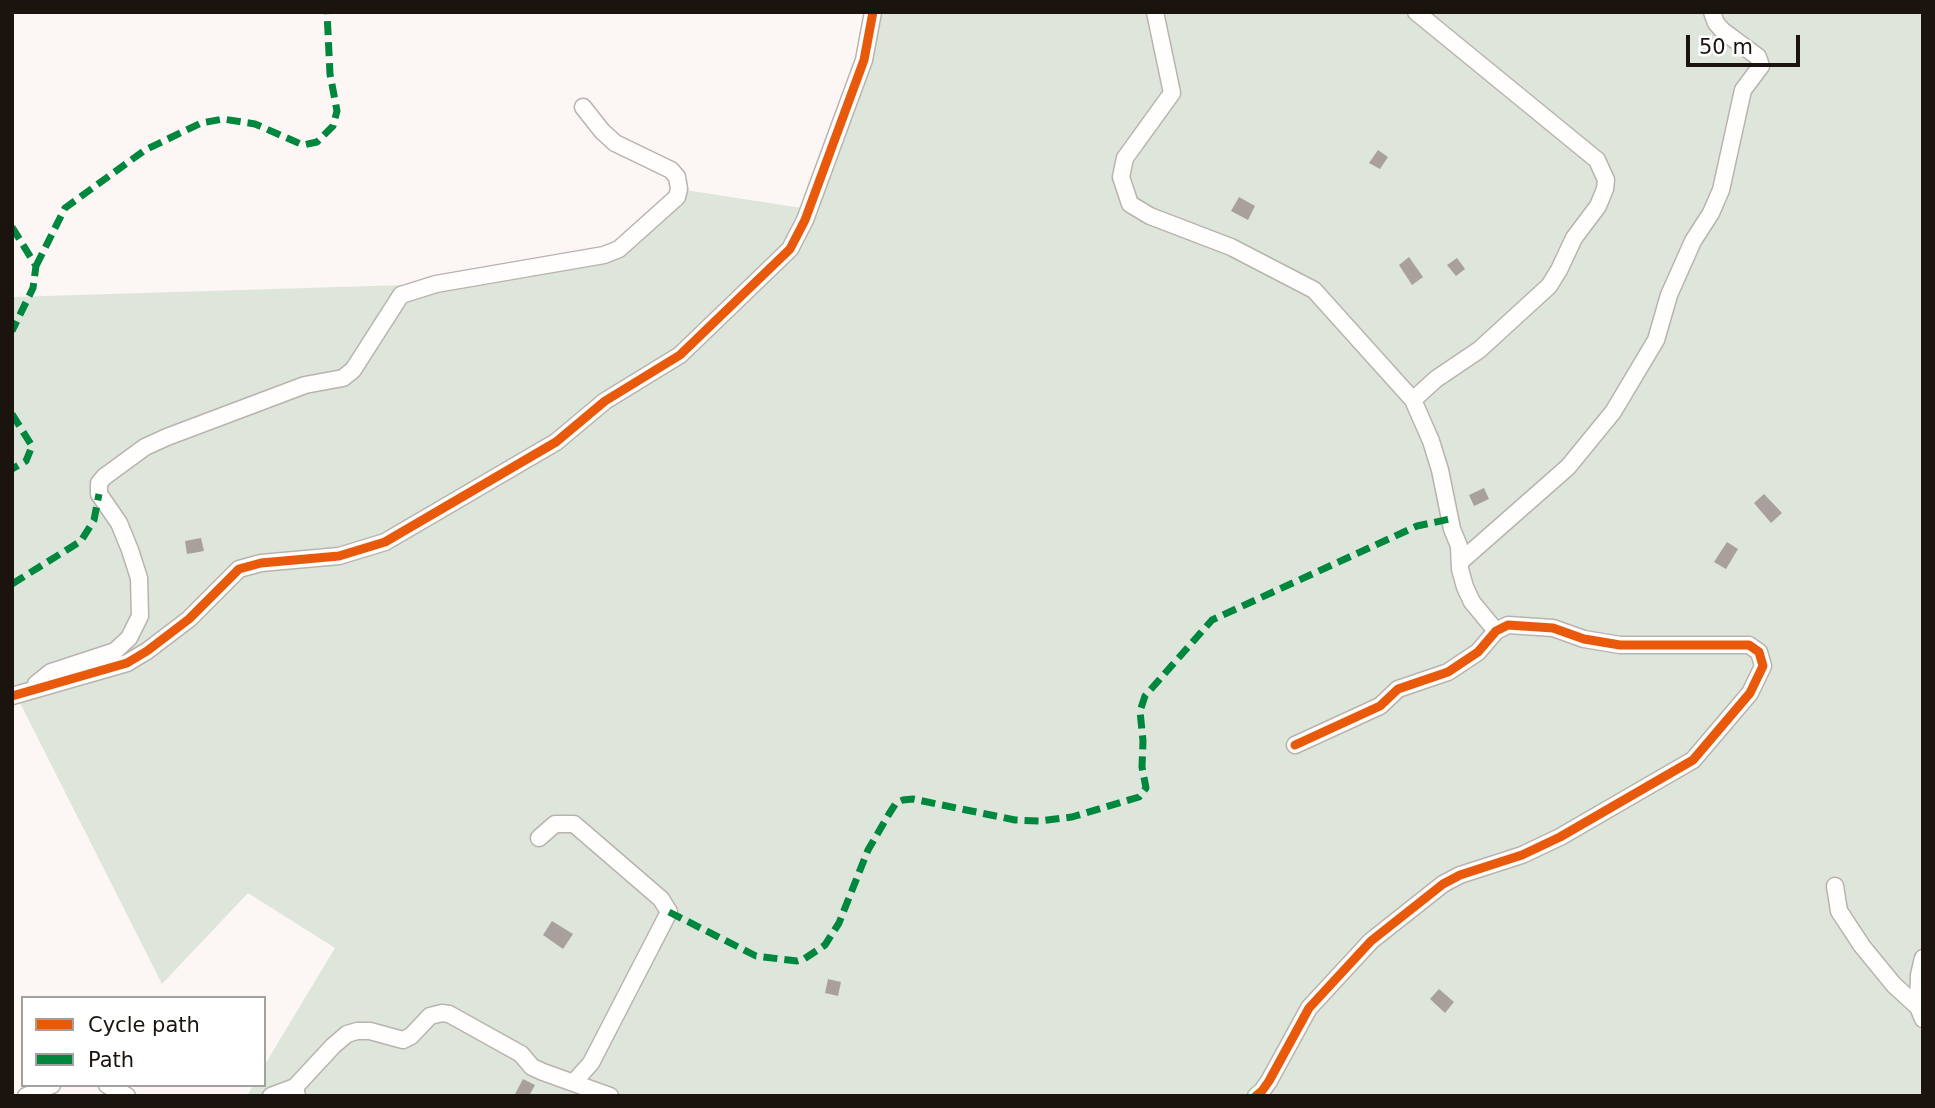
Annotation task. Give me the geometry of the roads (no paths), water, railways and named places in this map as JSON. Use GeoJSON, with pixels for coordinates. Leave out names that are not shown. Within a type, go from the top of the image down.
{"type":"FeatureCollection","features":[{"type":"Feature","properties":{"kind":"street"},"geometry":{"type":"LineString","coordinates":[[12,696],[127,663],[189,619],[239,569],[261,563],[339,556],[386,542],[556,442],[606,401],[680,355],[790,249],[805,219],[864,60],[873,12]]}},
{"type":"Feature","properties":{"kind":"street"},"geometry":{"type":"LineString","coordinates":[[1155,12],[1172,93],[1125,158],[1121,177],[1130,204],[1150,216],[1231,247],[1314,290],[1413,400],[1434,451],[1452,529],[1459,546],[1465,587],[1472,602],[1496,631]]}},
{"type":"Feature","properties":{"kind":"street"},"geometry":{"type":"LineString","coordinates":[[1413,400],[1436,379],[1479,350],[1549,286],[1574,238],[1598,206],[1605,189],[1605,180],[1597,160],[1416,12]]}},
{"type":"Feature","properties":{"kind":"street"},"geometry":{"type":"LineString","coordinates":[[1460,562],[1568,467],[1613,412],[1656,340],[1669,295],[1693,241],[1711,213],[1721,190],[1743,90],[1761,66],[1758,57],[1723,31],[1712,12]]}},
{"type":"Feature","properties":{"kind":"street"},"geometry":{"type":"LineString","coordinates":[[29,690],[51,672],[115,651],[129,638],[140,616],[139,578],[130,550],[119,523],[99,494],[99,483],[104,477],[145,447],[167,437],[305,385],[343,378],[354,370],[401,295],[436,284],[604,255],[620,249],[677,197],[677,177],[671,170],[615,142],[602,131],[583,107]]}},
{"type":"Feature","properties":{"kind":"street"},"geometry":{"type":"LineString","coordinates":[[1256,1096],[1269,1081],[1309,1008],[1371,941],[1443,884],[1460,875],[1521,855],[1550,841],[1693,760],[1750,693],[1763,666],[1759,652],[1749,645],[1619,645],[1584,639],[1553,628],[1508,625],[1496,631],[1478,652],[1448,672],[1398,689],[1381,706],[1295,745]]}},
{"type":"Feature","properties":{"kind":"street"},"geometry":{"type":"LineString","coordinates":[[539,838],[555,824],[574,824],[661,899],[669,912],[591,1063],[574,1082]]}},
{"type":"Feature","properties":{"kind":"street"},"geometry":{"type":"LineString","coordinates":[[1835,886],[1839,911],[1862,946],[1921,1013]]}},
{"type":"Feature","properties":{"kind":"street"},"geometry":{"type":"LineString","coordinates":[[1921,1013],[1919,975],[1923,958]]}},
{"type":"Feature","properties":{"kind":"street"},"geometry":{"type":"LineString","coordinates":[[271,1096],[296,1091],[333,1046],[347,1034],[370,1031],[403,1040],[411,1036],[430,1016],[442,1013],[449,1014],[521,1054],[532,1067],[610,1096]]}},
{"type":"Feature","properties":{"kind":"street"},"geometry":{"type":"LineString","coordinates":[[26,1096],[47,1087]]}},
{"type":"Feature","properties":{"kind":"street"},"geometry":{"type":"LineString","coordinates":[[111,1087],[127,1096]]}}]}
